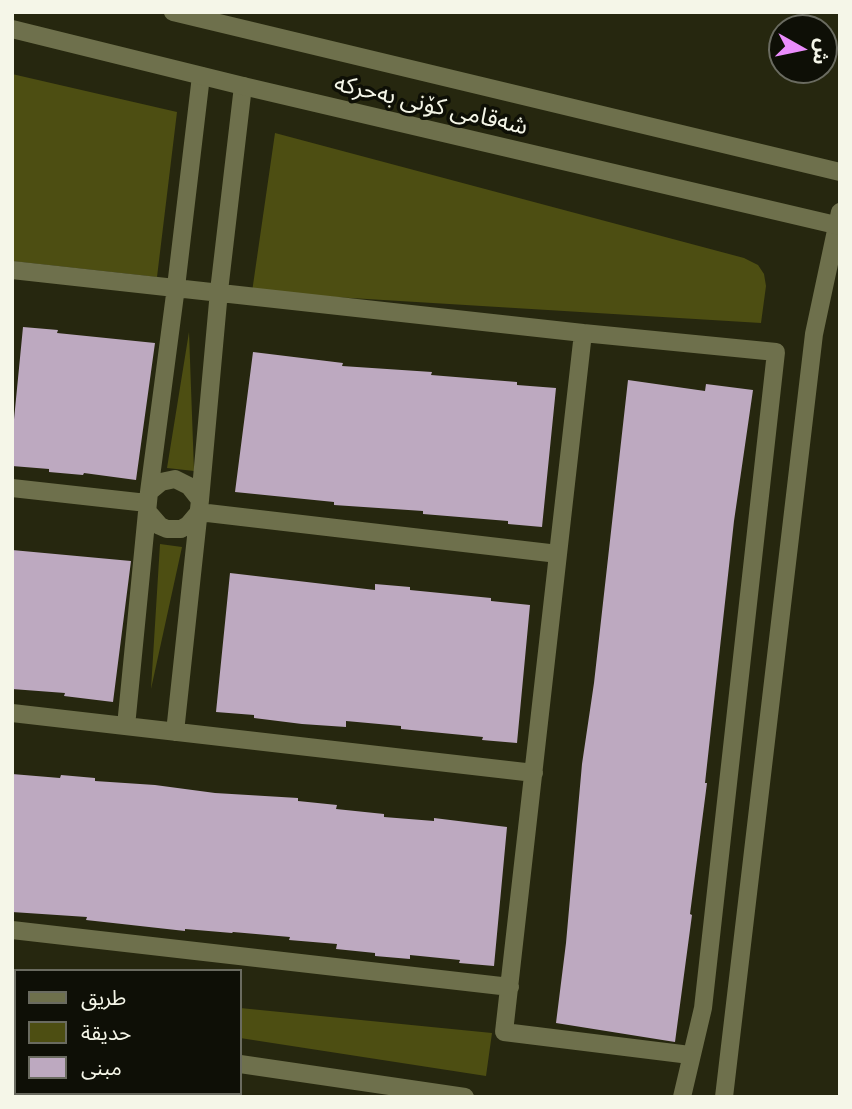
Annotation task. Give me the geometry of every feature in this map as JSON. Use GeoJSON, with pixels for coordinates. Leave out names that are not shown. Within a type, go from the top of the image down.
{"type":"FeatureCollection","features":[{"type":"Feature","properties":{"kind":"street","name":"شەقامی کۆنی بەحرکە"},"geometry":{"type":"LineString","coordinates":[[173,12],[840,172]]}},
{"type":"Feature","properties":{"kind":"street","name":"شەقامی کۆنی بەحرکە"},"geometry":{"type":"LineString","coordinates":[[12,29],[243,86],[839,221]]}},
{"type":"Feature","properties":{"kind":"street"},"geometry":{"type":"LineString","coordinates":[[126,726],[148,502],[201,76]]}},
{"type":"Feature","properties":{"kind":"street"},"geometry":{"type":"LineString","coordinates":[[175,732],[219,291],[243,86]]}},
{"type":"Feature","properties":{"kind":"street"},"geometry":{"type":"LineString","coordinates":[[724,1097],[814,334],[839,221]]}},
{"type":"Feature","properties":{"kind":"street"},"geometry":{"type":"LineString","coordinates":[[12,270],[776,352],[703,1008],[682,1097]]}},
{"type":"Feature","properties":{"kind":"street"},"geometry":{"type":"LineString","coordinates":[[583,333],[505,1032],[690,1055]]}},
{"type":"Feature","properties":{"kind":"street"},"geometry":{"type":"LineString","coordinates":[[148,502],[161,482],[175,479],[189,486],[199,506]]}},
{"type":"Feature","properties":{"kind":"street"},"geometry":{"type":"LineString","coordinates":[[12,488],[148,502]]}},
{"type":"Feature","properties":{"kind":"street"},"geometry":{"type":"LineString","coordinates":[[148,502],[160,526],[174,530],[188,525],[199,506]]}},
{"type":"Feature","properties":{"kind":"street"},"geometry":{"type":"LineString","coordinates":[[199,506],[558,554]]}},
{"type":"Feature","properties":{"kind":"street"},"geometry":{"type":"LineString","coordinates":[[12,713],[534,773]]}},
{"type":"Feature","properties":{"kind":"street"},"geometry":{"type":"LineString","coordinates":[[12,930],[510,987]]}},
{"type":"Feature","properties":{"kind":"street"},"geometry":{"type":"LineString","coordinates":[[242,1064],[465,1097]]}},
{"type":"Feature","properties":{"kind":"green space"},"geometry":{"type":"Polygon","coordinates":[[[12,74],[177,112],[157,277],[12,261],[12,74]]]}},
{"type":"Feature","properties":{"kind":"green space"},"geometry":{"type":"Polygon","coordinates":[[[275,133],[744,258],[758,265],[764,274],[766,286],[761,323],[252,292],[275,133]]]}},
{"type":"Feature","properties":{"kind":"green space"},"geometry":{"type":"Polygon","coordinates":[[[189,332],[194,471],[167,468],[189,332]]]}},
{"type":"Feature","properties":{"kind":"green space"},"geometry":{"type":"Polygon","coordinates":[[[160,544],[182,547],[151,689],[160,544]]]}},
{"type":"Feature","properties":{"kind":"green space"},"geometry":{"type":"Polygon","coordinates":[[[242,1008],[492,1033],[486,1076],[242,1038],[242,1008]]]}},
{"type":"Feature","properties":{"kind":"building"},"geometry":{"type":"Polygon","coordinates":[[[23,327],[155,343],[136,480],[12,466],[23,327]]]}},
{"type":"Feature","properties":{"kind":"building"},"geometry":{"type":"Polygon","coordinates":[[[253,352],[343,363],[342,366],[432,372],[431,375],[556,388],[542,527],[508,524],[508,521],[423,514],[423,511],[334,505],[334,502],[235,492],[253,352]]]}},
{"type":"Feature","properties":{"kind":"building"},"geometry":{"type":"Polygon","coordinates":[[[628,380],[705,391],[706,384],[753,390],[734,521],[707,783],[675,1042],[556,1023],[582,764],[594,683],[628,380]]]}},
{"type":"Feature","properties":{"kind":"building"},"geometry":{"type":"Polygon","coordinates":[[[12,550],[131,561],[113,702],[64,696],[65,693],[12,689],[12,550]]]}},
{"type":"Feature","properties":{"kind":"building"},"geometry":{"type":"Polygon","coordinates":[[[230,573],[375,590],[375,584],[410,587],[410,590],[491,598],[491,601],[530,605],[517,743],[401,729],[401,726],[346,721],[346,727],[302,724],[254,718],[254,715],[216,712],[230,573]]]}},
{"type":"Feature","properties":{"kind":"building"},"geometry":{"type":"Polygon","coordinates":[[[12,774],[60,778],[61,775],[215,793],[298,798],[298,801],[337,805],[336,809],[384,814],[384,817],[434,821],[434,818],[507,827],[494,966],[410,955],[410,959],[375,956],[375,953],[336,949],[337,944],[289,940],[290,937],[185,931],[86,920],[87,917],[12,912],[12,774]]]}}]}
